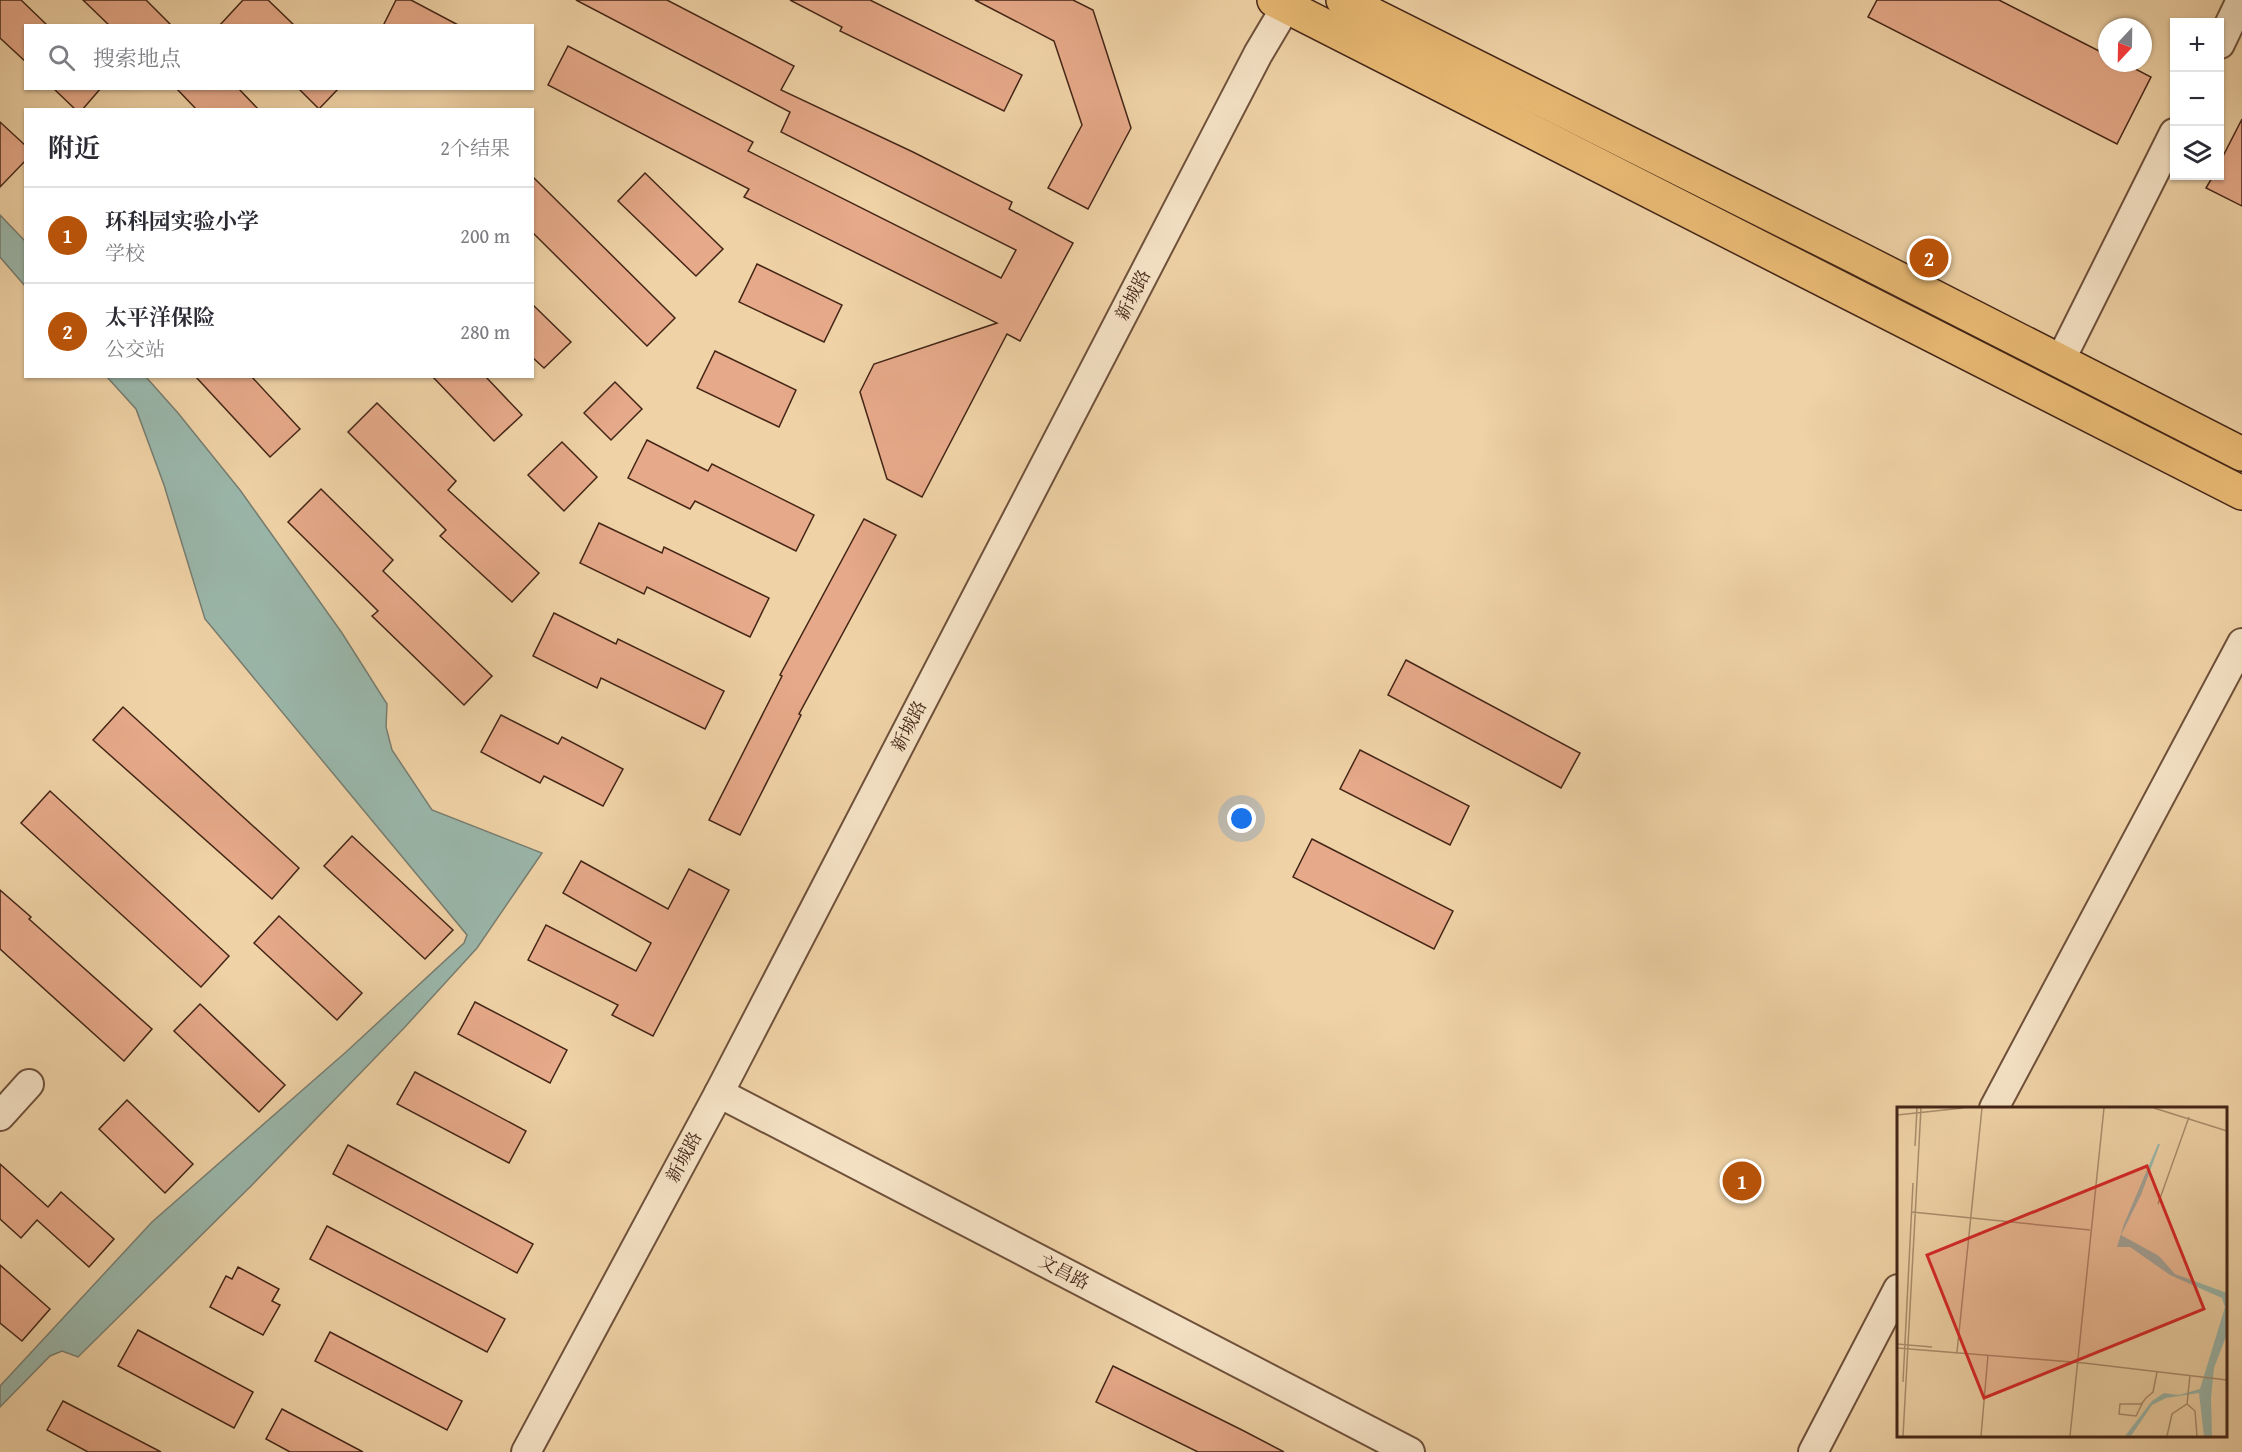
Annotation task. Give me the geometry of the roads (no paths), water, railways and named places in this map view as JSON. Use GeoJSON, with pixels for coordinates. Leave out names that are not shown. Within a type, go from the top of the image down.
{"type":"FeatureCollection","features":[{"type":"Feature","properties":{"kind":"main road"},"geometry":{"type":"LineString","coordinates":[[1343,0],[2242,454]]}},
{"type":"Feature","properties":{"kind":"main road"},"geometry":{"type":"LineString","coordinates":[[1283,2],[2242,493]]}},
{"type":"Feature","properties":{"kind":"street"},"geometry":{"type":"LineString","coordinates":[[2224,36],[2241,0]]}},
{"type":"Feature","properties":{"kind":"street","name":"新城路"},"geometry":{"type":"LineString","coordinates":[[526,1452],[719,1093],[1253,64],[1283,2]]}},
{"type":"Feature","properties":{"kind":"street"},"geometry":{"type":"LineString","coordinates":[[2060,361],[2170,143]]}},
{"type":"Feature","properties":{"kind":"street"},"geometry":{"type":"LineString","coordinates":[[1995,1107],[2242,643]]}},
{"type":"Feature","properties":{"kind":"street"},"geometry":{"type":"LineString","coordinates":[[0,1116],[29,1084]]}},
{"type":"Feature","properties":{"kind":"street","name":"文昌路"},"geometry":{"type":"LineString","coordinates":[[719,1093],[1410,1452]]}},
{"type":"Feature","properties":{"kind":"street"},"geometry":{"type":"LineString","coordinates":[[1813,1452],[1897,1293]]}},
{"type":"Feature","properties":{"kind":"place","name":"太平洋保险"},"geometry":{"type":"Point","coordinates":[1929,258]}},
{"type":"Feature","properties":{"kind":"place","name":"环科园实验小学"},"geometry":{"type":"Point","coordinates":[1742,1181]}}]}
